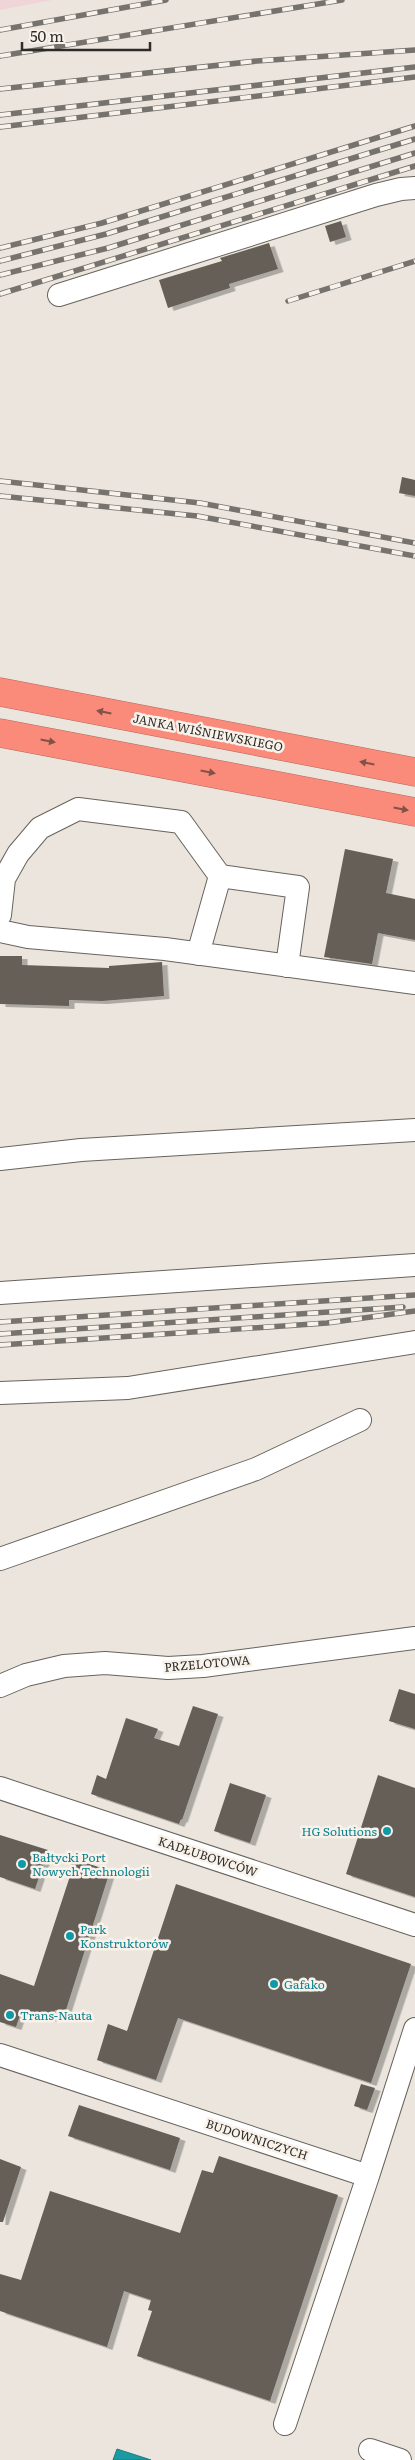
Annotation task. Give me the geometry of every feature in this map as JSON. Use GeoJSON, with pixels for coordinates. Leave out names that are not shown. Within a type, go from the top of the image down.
{"type":"FeatureCollection","features":[{"type":"Feature","properties":{"kind":"highway","name":"JANKA WIŚNIEWSKIEGO"},"geometry":{"type":"LineString","coordinates":[[0,692],[415,772]]}},
{"type":"Feature","properties":{"kind":"highway"},"geometry":{"type":"LineString","coordinates":[[0,732],[415,812]]}},
{"type":"Feature","properties":{"kind":"street"},"geometry":{"type":"LineString","coordinates":[[59,295],[376,195],[415,188]]}},
{"type":"Feature","properties":{"kind":"street"},"geometry":{"type":"LineString","coordinates":[[0,915],[4,879],[18,854],[40,828],[78,809],[181,822],[220,876],[298,887],[287,966]]}},
{"type":"Feature","properties":{"kind":"street"},"geometry":{"type":"LineString","coordinates":[[198,954],[220,876]]}},
{"type":"Feature","properties":{"kind":"street"},"geometry":{"type":"LineString","coordinates":[[0,931],[28,937],[198,954],[415,983]]}},
{"type":"Feature","properties":{"kind":"street"},"geometry":{"type":"LineString","coordinates":[[0,1159],[82,1150],[415,1130]]}},
{"type":"Feature","properties":{"kind":"street"},"geometry":{"type":"LineString","coordinates":[[0,1293],[415,1265]]}},
{"type":"Feature","properties":{"kind":"street"},"geometry":{"type":"LineString","coordinates":[[0,1393],[128,1388],[415,1342]]}},
{"type":"Feature","properties":{"kind":"street"},"geometry":{"type":"LineString","coordinates":[[0,1559],[256,1469],[360,1420]]}},
{"type":"Feature","properties":{"kind":"street","name":"PRZELOTOWA"},"geometry":{"type":"LineString","coordinates":[[0,1686],[26,1676],[64,1666],[105,1663],[168,1668],[203,1666],[415,1638]]}},
{"type":"Feature","properties":{"kind":"street","name":"KADŁUBOWCÓW"},"geometry":{"type":"LineString","coordinates":[[0,1788],[415,1924]]}},
{"type":"Feature","properties":{"kind":"street"},"geometry":{"type":"LineString","coordinates":[[285,2424],[415,2029]]}},
{"type":"Feature","properties":{"kind":"street","name":"BUDOWNICZYCH"},"geometry":{"type":"LineString","coordinates":[[0,2055],[368,2176]]}},
{"type":"Feature","properties":{"kind":"street"},"geometry":{"type":"LineString","coordinates":[[370,2450],[400,2460]]}},
{"type":"Feature","properties":{"kind":"shaded area"},"geometry":{"type":"Polygon","coordinates":[[[0,0],[52,0],[0,10],[0,0]]]}},
{"type":"Feature","properties":{"kind":"water"},"geometry":{"type":"Polygon","coordinates":[[[117,2449],[151,2460],[113,2460],[117,2449]]]}},
{"type":"Feature","properties":{"kind":"building"},"geometry":{"type":"Polygon","coordinates":[[[341,221],[346,237],[330,242],[325,226],[341,221]]]}},
{"type":"Feature","properties":{"kind":"building"},"geometry":{"type":"Polygon","coordinates":[[[269,243],[278,269],[229,284],[230,288],[168,308],[159,280],[222,261],[220,258],[269,243]]]}},
{"type":"Feature","properties":{"kind":"building"},"geometry":{"type":"Polygon","coordinates":[[[402,477],[415,480],[415,496],[399,493],[402,477]]]}},
{"type":"Feature","properties":{"kind":"building"},"geometry":{"type":"Polygon","coordinates":[[[345,849],[393,859],[386,893],[415,899],[415,940],[378,933],[372,964],[324,957],[345,849]]]}},
{"type":"Feature","properties":{"kind":"building"},"geometry":{"type":"Polygon","coordinates":[[[0,956],[22,956],[22,965],[109,968],[109,966],[162,962],[164,996],[102,1001],[69,1000],[69,1006],[0,1004],[0,956]]]}},
{"type":"Feature","properties":{"kind":"building"},"geometry":{"type":"Polygon","coordinates":[[[399,1689],[415,1694],[415,1729],[389,1721],[399,1689]]]}},
{"type":"Feature","properties":{"kind":"building"},"geometry":{"type":"Polygon","coordinates":[[[193,1706],[218,1714],[179,1824],[91,1794],[97,1775],[106,1779],[126,1718],[158,1729],[154,1738],[179,1746],[193,1706]]]}},
{"type":"Feature","properties":{"kind":"building","name":"HG Solutions"},"geometry":{"type":"Polygon","coordinates":[[[378,1775],[415,1788],[415,1897],[346,1874],[378,1775]]]}},
{"type":"Feature","properties":{"kind":"building"},"geometry":{"type":"Polygon","coordinates":[[[230,1783],[266,1795],[250,1843],[214,1831],[230,1783]]]}},
{"type":"Feature","properties":{"kind":"building","name":"Bałtycki Port Nowych Technologii"},"geometry":{"type":"Polygon","coordinates":[[[0,1835],[48,1850],[35,1889],[0,1877],[0,1835]]]}},
{"type":"Feature","properties":{"kind":"building","name":"Park Konstruktorów"},"geometry":{"type":"Polygon","coordinates":[[[72,1858],[110,1871],[65,2013],[55,2010],[52,2019],[22,2009],[16,2027],[0,2022],[0,1974],[34,1986],[70,1876],[72,1858]]]}},
{"type":"Feature","properties":{"kind":"building","name":"Gafako"},"geometry":{"type":"Polygon","coordinates":[[[176,1884],[411,1964],[371,2083],[178,2018],[156,2080],[97,2060],[108,2024],[127,2031],[176,1884]]]}},
{"type":"Feature","properties":{"kind":"building"},"geometry":{"type":"Polygon","coordinates":[[[361,2084],[375,2088],[367,2110],[354,2106],[361,2084]]]}},
{"type":"Feature","properties":{"kind":"building"},"geometry":{"type":"Polygon","coordinates":[[[79,2105],[180,2138],[170,2170],[68,2136],[79,2105]]]}},
{"type":"Feature","properties":{"kind":"building"},"geometry":{"type":"Polygon","coordinates":[[[219,2156],[338,2195],[270,2401],[137,2356],[152,2311],[148,2310],[151,2300],[124,2291],[107,2347],[0,2311],[0,2274],[21,2280],[50,2191],[180,2233],[202,2170],[213,2173],[219,2156]]]}},
{"type":"Feature","properties":{"kind":"building"},"geometry":{"type":"Polygon","coordinates":[[[0,2159],[21,2167],[3,2222],[0,2222],[0,2159]]]}},
{"type":"Feature","properties":{"kind":"railway"},"geometry":{"type":"LineString","coordinates":[[0,30],[166,0]]}},
{"type":"Feature","properties":{"kind":"railway"},"geometry":{"type":"LineString","coordinates":[[0,56],[342,0]]}},
{"type":"Feature","properties":{"kind":"railway"},"geometry":{"type":"LineString","coordinates":[[0,89],[257,61],[415,50]]}},
{"type":"Feature","properties":{"kind":"railway"},"geometry":{"type":"LineString","coordinates":[[0,115],[415,67]]}},
{"type":"Feature","properties":{"kind":"railway"},"geometry":{"type":"LineString","coordinates":[[0,127],[415,77]]}},
{"type":"Feature","properties":{"kind":"railway"},"geometry":{"type":"LineString","coordinates":[[0,248],[102,223],[415,126]]}},
{"type":"Feature","properties":{"kind":"railway"},"geometry":{"type":"LineString","coordinates":[[0,261],[106,234],[415,139]]}},
{"type":"Feature","properties":{"kind":"railway"},"geometry":{"type":"LineString","coordinates":[[0,275],[108,248],[415,153]]}},
{"type":"Feature","properties":{"kind":"railway"},"geometry":{"type":"LineString","coordinates":[[0,294],[415,166]]}},
{"type":"Feature","properties":{"kind":"railway"},"geometry":{"type":"LineString","coordinates":[[288,301],[415,261]]}},
{"type":"Feature","properties":{"kind":"railway"},"geometry":{"type":"LineString","coordinates":[[0,481],[200,503],[415,543]]}},
{"type":"Feature","properties":{"kind":"railway"},"geometry":{"type":"LineString","coordinates":[[0,496],[197,516],[415,556]]}},
{"type":"Feature","properties":{"kind":"railway"},"geometry":{"type":"LineString","coordinates":[[0,1322],[415,1295]]}},
{"type":"Feature","properties":{"kind":"railway"},"geometry":{"type":"LineString","coordinates":[[0,1334],[403,1307]]}},
{"type":"Feature","properties":{"kind":"railway"},"geometry":{"type":"LineString","coordinates":[[0,1345],[327,1323],[415,1311]]}},
{"type":"Feature","properties":{"kind":"place","name":"HG Solutions"},"geometry":{"type":"Point","coordinates":[387,1831]}},
{"type":"Feature","properties":{"kind":"place","name":"Bałtycki Port Nowych Technologii"},"geometry":{"type":"Point","coordinates":[22,1864]}},
{"type":"Feature","properties":{"kind":"place","name":"Park Konstruktorów"},"geometry":{"type":"Point","coordinates":[70,1936]}},
{"type":"Feature","properties":{"kind":"place","name":"Gafako"},"geometry":{"type":"Point","coordinates":[274,1984]}},
{"type":"Feature","properties":{"kind":"place","name":"Trans-Nauta"},"geometry":{"type":"Point","coordinates":[10,2015]}}]}
